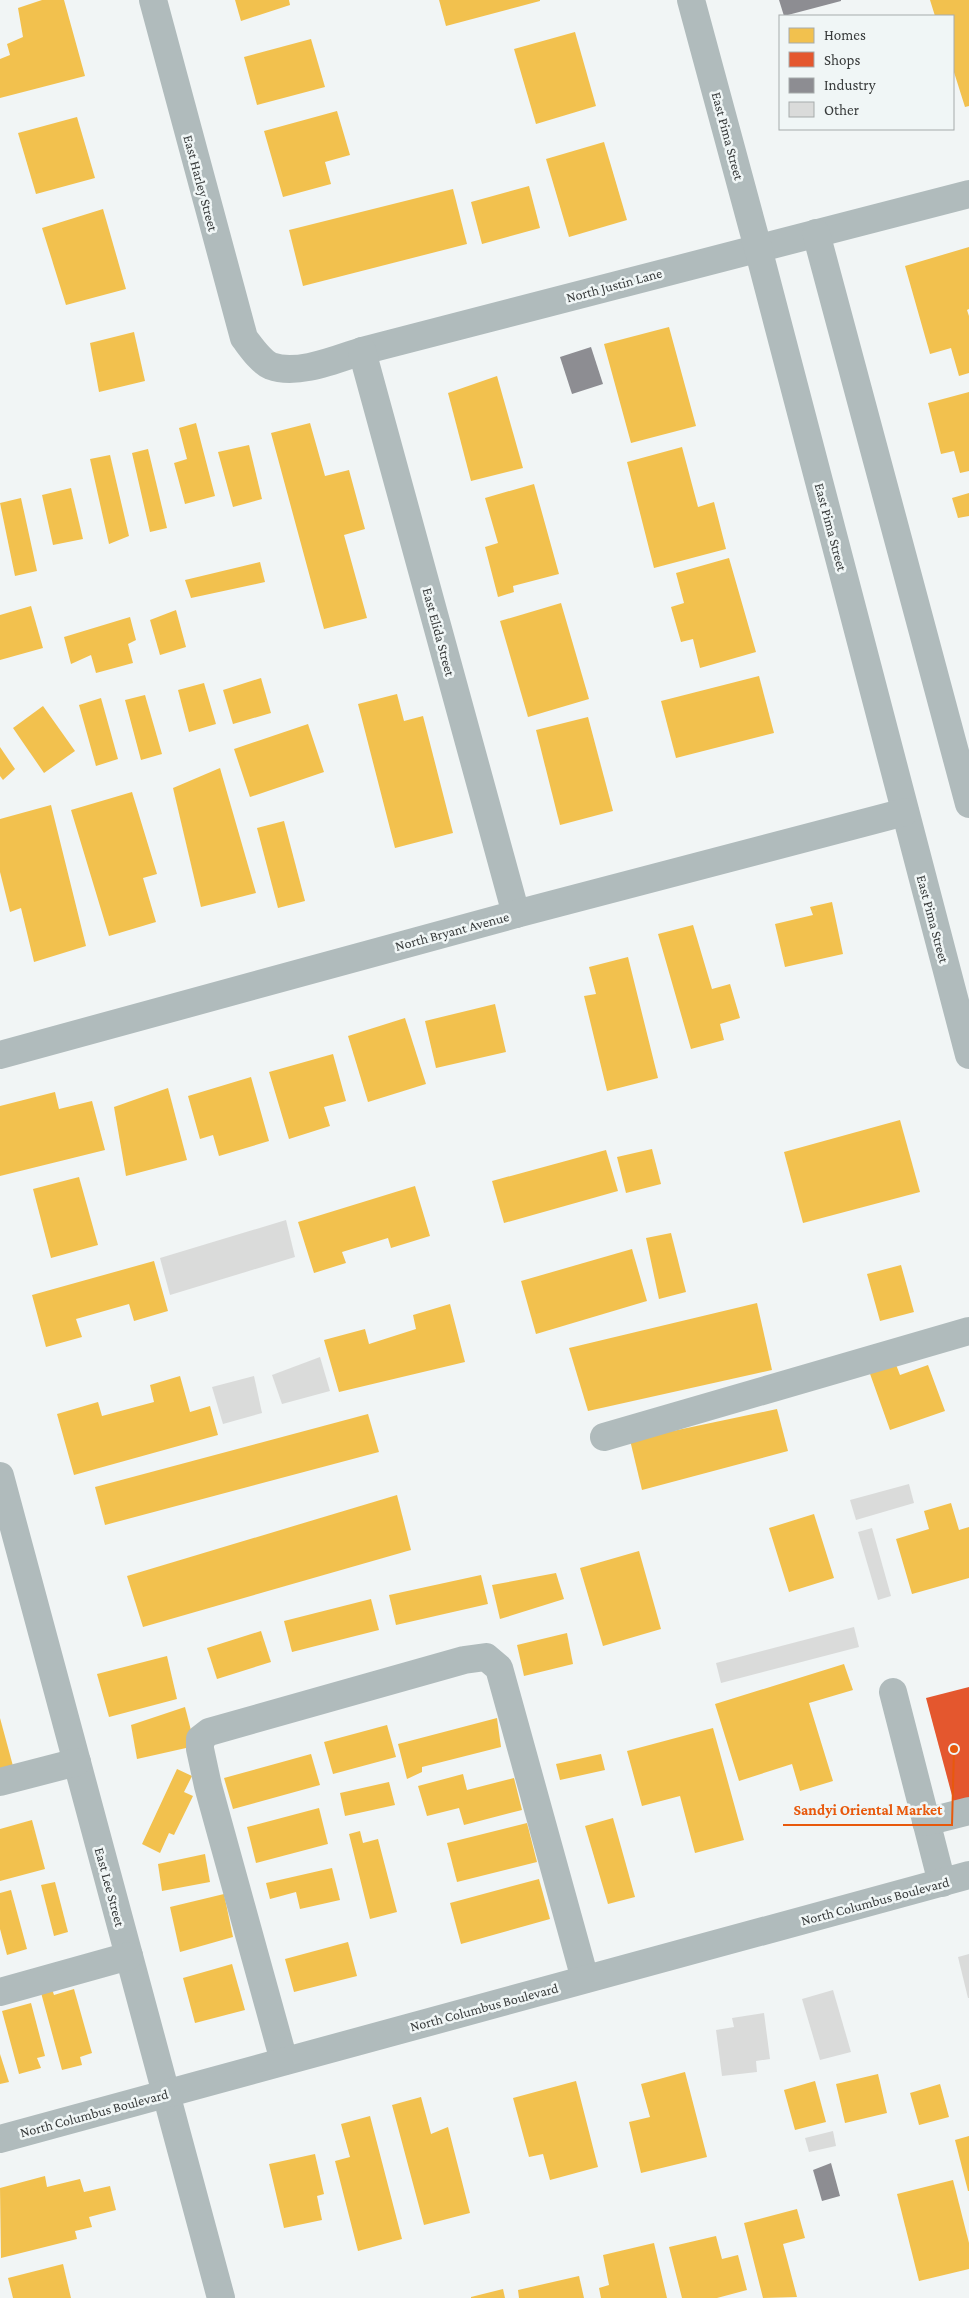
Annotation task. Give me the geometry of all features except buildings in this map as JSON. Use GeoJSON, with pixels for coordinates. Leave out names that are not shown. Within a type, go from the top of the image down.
{"type":"FeatureCollection","features":[{"type":"Feature","properties":{"kind":"street","name":"East Harley Street"},"geometry":{"type":"LineString","coordinates":[[153,0],[244,338],[262,359]]}},
{"type":"Feature","properties":{"kind":"street","name":"East Pima Street"},"geometry":{"type":"LineString","coordinates":[[691,0],[758,248],[905,812],[958,971],[969,1055]]}},
{"type":"Feature","properties":{"kind":"street","name":"North Justin Lane"},"geometry":{"type":"LineString","coordinates":[[262,359],[271,366],[290,368],[319,365],[362,351],[969,194]]}},
{"type":"Feature","properties":{"kind":"street"},"geometry":{"type":"LineString","coordinates":[[816,233],[969,804]]}},
{"type":"Feature","properties":{"kind":"street","name":"East Elida Street"},"geometry":{"type":"LineString","coordinates":[[362,351],[516,914]]}},
{"type":"Feature","properties":{"kind":"street","name":"North Bryant Avenue"},"geometry":{"type":"LineString","coordinates":[[0,1055],[516,914],[905,812]]}},
{"type":"Feature","properties":{"kind":"street"},"geometry":{"type":"LineString","coordinates":[[604,1436],[969,1331]]}},
{"type":"Feature","properties":{"kind":"street","name":"East Lee Street"},"geometry":{"type":"LineString","coordinates":[[2,1492],[77,1762],[221,2298]]}},
{"type":"Feature","properties":{"kind":"street"},"geometry":{"type":"LineString","coordinates":[[284,2061],[208,1786],[200,1749],[200,1739],[210,1732],[464,1660],[486,1657],[499,1668],[585,1979]]}},
{"type":"Feature","properties":{"kind":"street"},"geometry":{"type":"LineString","coordinates":[[893,1692],[942,1883]]}},
{"type":"Feature","properties":{"kind":"street"},"geometry":{"type":"LineString","coordinates":[[0,1782],[77,1762]]}},
{"type":"Feature","properties":{"kind":"street"},"geometry":{"type":"LineString","coordinates":[[926,1822],[969,1811]]}},
{"type":"Feature","properties":{"kind":"street","name":"North Columbus Boulevard"},"geometry":{"type":"LineString","coordinates":[[0,2139],[969,1875]]}},
{"type":"Feature","properties":{"kind":"street"},"geometry":{"type":"LineString","coordinates":[[0,1992],[129,1956]]}},
{"type":"Feature","properties":{"kind":"place","name":"Sandyi Oriental Market"},"geometry":{"type":"Point","coordinates":[954,1749]}}]}
